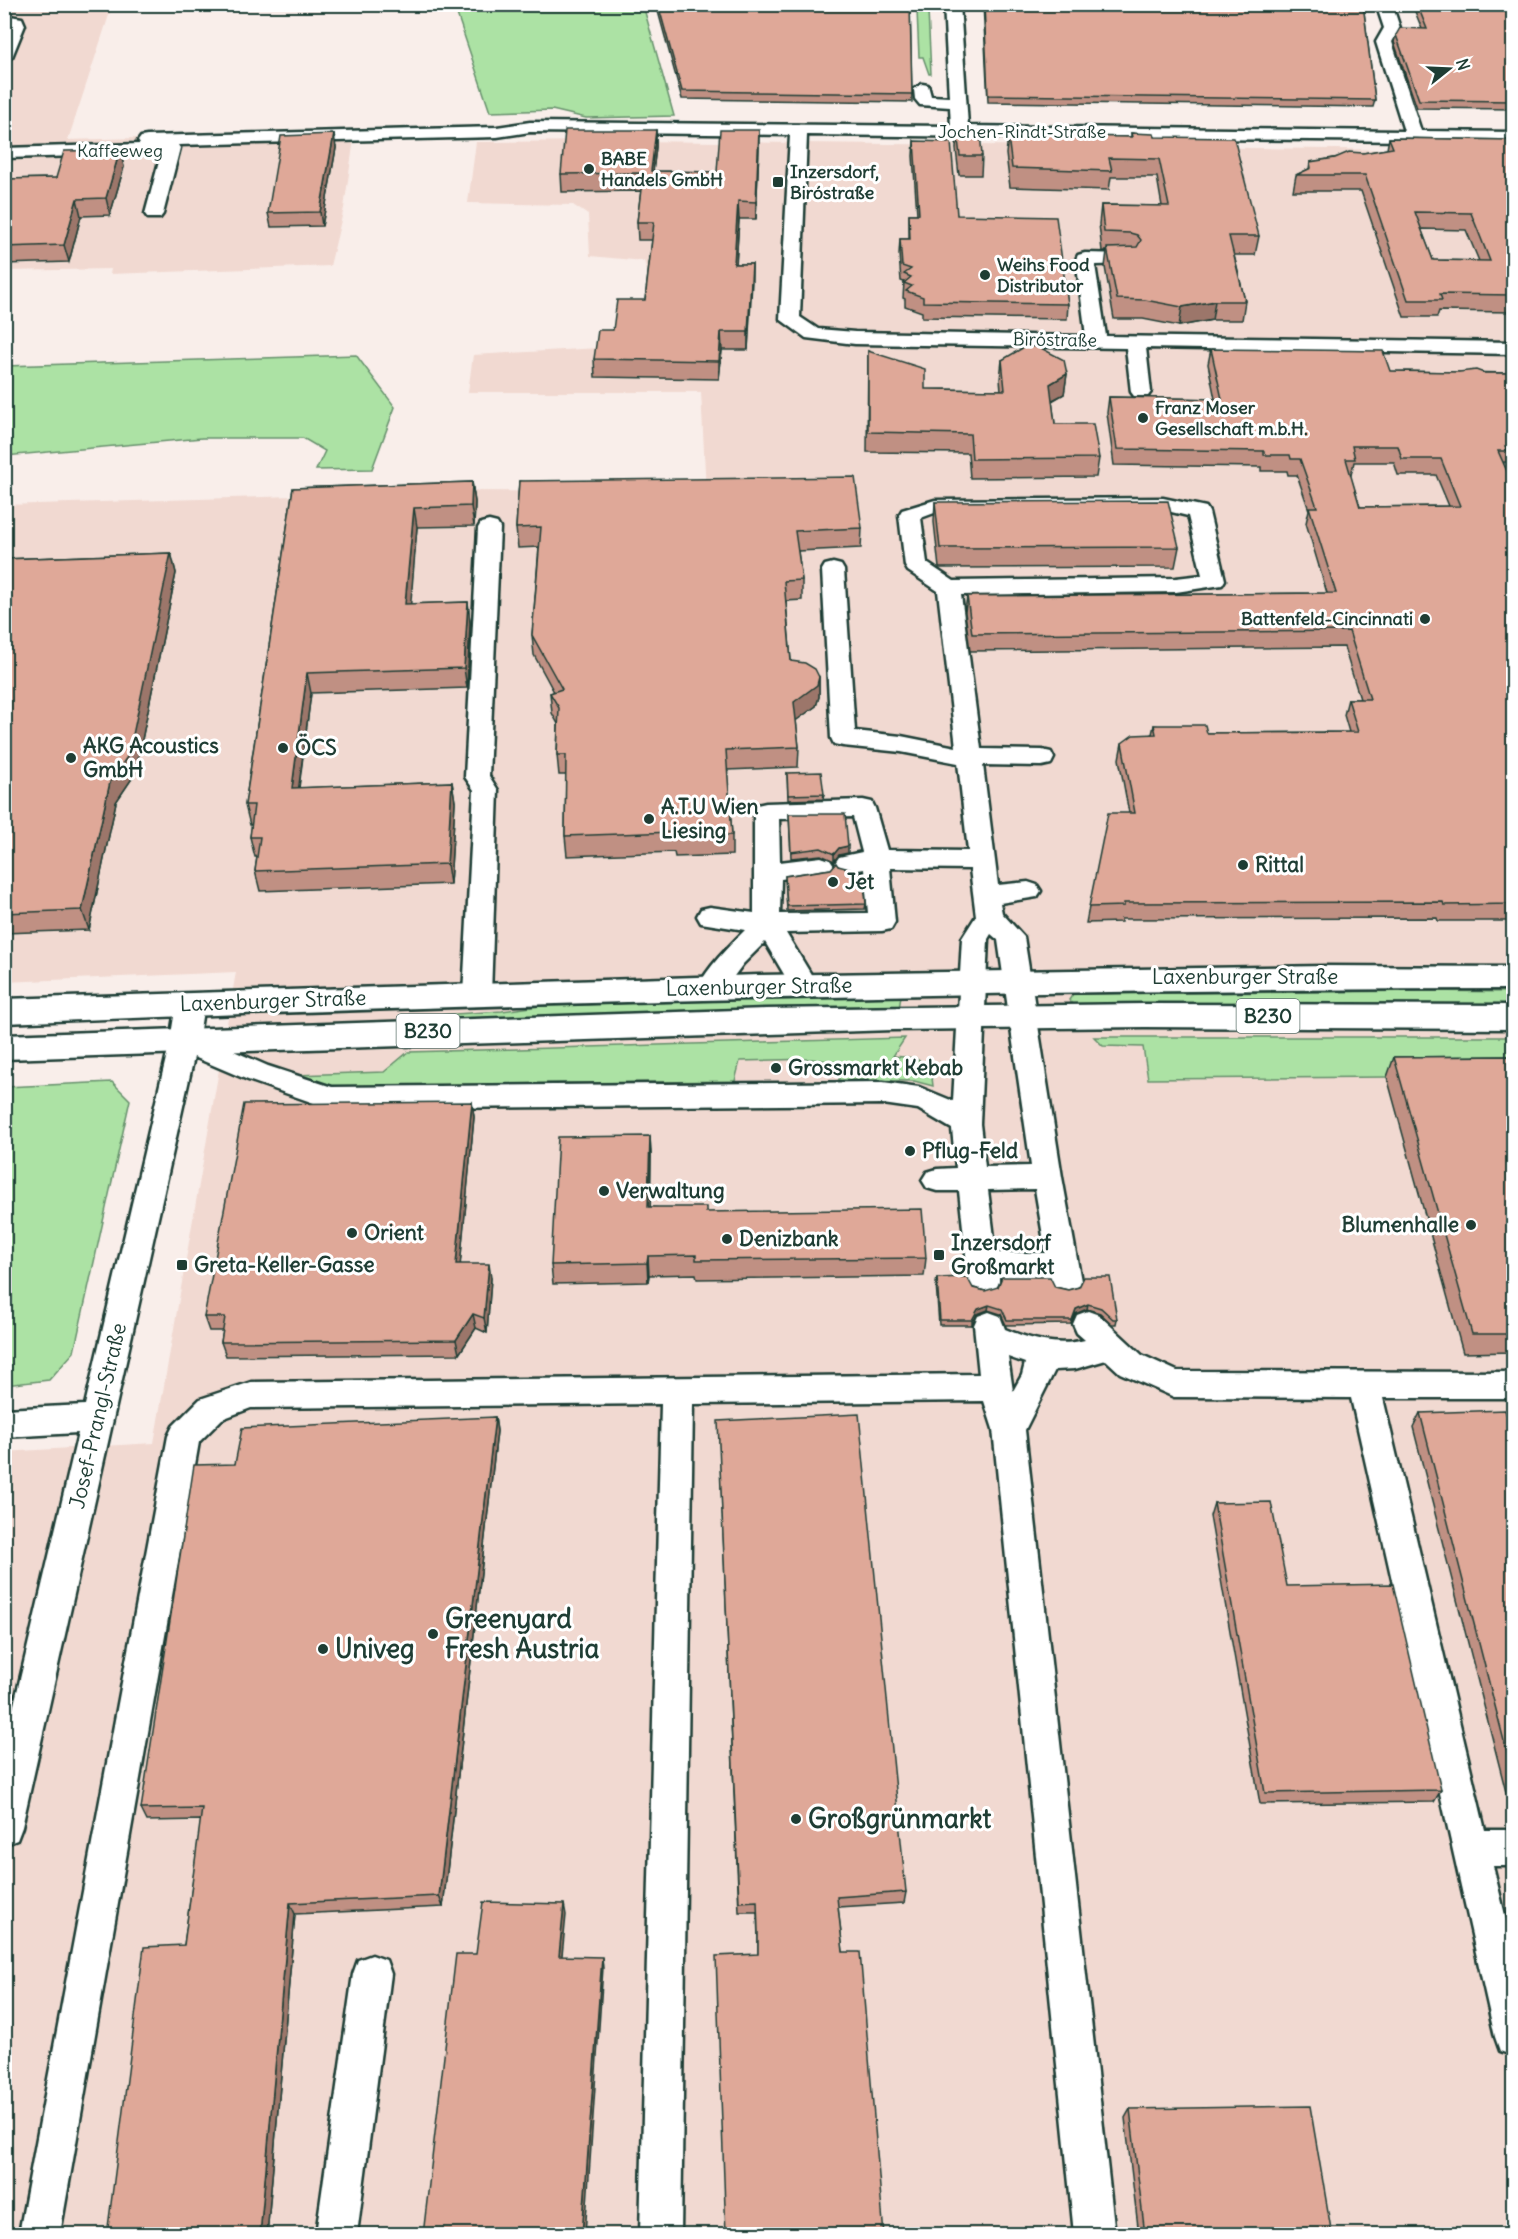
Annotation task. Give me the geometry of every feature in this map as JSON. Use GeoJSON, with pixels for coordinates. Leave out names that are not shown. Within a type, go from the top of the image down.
{"type":"FeatureCollection","features":[{"type":"Feature","properties":{"kind":"main road","name":"Laxenburger Straße"},"geometry":{"type":"LineString","coordinates":[[4,1011],[710,988],[1017,981],[1270,976],[1514,978]]}},
{"type":"Feature","properties":{"kind":"main road","name":"Laxenburger Straße"},"geometry":{"type":"LineString","coordinates":[[4,1047],[375,1033],[971,1017],[1514,1017]]}},
{"type":"Feature","properties":{"kind":"street"},"geometry":{"type":"LineString","coordinates":[[952,4],[960,131]]}},
{"type":"Feature","properties":{"kind":"street"},"geometry":{"type":"LineString","coordinates":[[1384,4],[1392,28],[1384,42],[1414,135]]}},
{"type":"Feature","properties":{"kind":"street"},"geometry":{"type":"LineString","coordinates":[[4,20],[11,19],[16,21],[17,25],[4,57]]}},
{"type":"Feature","properties":{"kind":"street"},"geometry":{"type":"LineString","coordinates":[[922,89],[923,99],[926,101],[958,102]]}},
{"type":"Feature","properties":{"kind":"street","name":"Jochen-Rindt-Straße"},"geometry":{"type":"LineString","coordinates":[[172,144],[497,132],[530,127],[1514,136]]}},
{"type":"Feature","properties":{"kind":"street","name":"Biróstraße"},"geometry":{"type":"LineString","coordinates":[[799,130],[790,319],[813,334],[855,338],[1514,348]]}},
{"type":"Feature","properties":{"kind":"street"},"geometry":{"type":"LineString","coordinates":[[147,141],[172,144]]}},
{"type":"Feature","properties":{"kind":"street","name":"Kaffeeweg"},"geometry":{"type":"LineString","coordinates":[[4,153],[172,144],[154,214]]}},
{"type":"Feature","properties":{"kind":"street"},"geometry":{"type":"LineString","coordinates":[[1097,341],[1085,259],[1127,260]]}},
{"type":"Feature","properties":{"kind":"street"},"geometry":{"type":"LineString","coordinates":[[1135,341],[1141,392]]}},
{"type":"Feature","properties":{"kind":"street"},"geometry":{"type":"LineString","coordinates":[[949,588],[1176,585],[1215,580],[1198,512],[1163,504],[935,506],[910,515],[916,566],[949,588],[987,905],[975,938],[966,1124],[983,1274],[1064,1273],[1047,1177],[1011,937],[987,905]]}},
{"type":"Feature","properties":{"kind":"street"},"geometry":{"type":"LineString","coordinates":[[477,995],[486,790],[477,777],[489,528]]}},
{"type":"Feature","properties":{"kind":"street"},"geometry":{"type":"LineString","coordinates":[[833,570],[843,738],[910,746],[969,757],[1042,758]]}},
{"type":"Feature","properties":{"kind":"street"},"geometry":{"type":"LineString","coordinates":[[710,916],[767,924],[882,922],[876,860],[863,808],[766,811],[767,924],[805,986]]}},
{"type":"Feature","properties":{"kind":"street"},"geometry":{"type":"LineString","coordinates":[[848,863],[876,860],[982,860]]}},
{"type":"Feature","properties":{"kind":"street"},"geometry":{"type":"LineString","coordinates":[[768,872],[822,866]]}},
{"type":"Feature","properties":{"kind":"street"},"geometry":{"type":"LineString","coordinates":[[987,905],[1028,891]]}},
{"type":"Feature","properties":{"kind":"street"},"geometry":{"type":"LineString","coordinates":[[710,988],[734,957],[767,924]]}},
{"type":"Feature","properties":{"kind":"street","name":"Josef-Prangl-Straße"},"geometry":{"type":"LineString","coordinates":[[4,1827],[184,1041],[190,1004]]}},
{"type":"Feature","properties":{"kind":"street"},"geometry":{"type":"LineString","coordinates":[[184,1041],[258,1072],[331,1098],[908,1094],[931,1100],[966,1124]]}},
{"type":"Feature","properties":{"kind":"street"},"geometry":{"type":"LineString","coordinates":[[937,1180],[1047,1177]]}},
{"type":"Feature","properties":{"kind":"street"},"geometry":{"type":"LineString","coordinates":[[1088,1324],[1120,1355],[1174,1384],[1514,1385]]}},
{"type":"Feature","properties":{"kind":"street"},"geometry":{"type":"LineString","coordinates":[[1095,2235],[1010,1429],[996,1387],[989,1331],[1042,1357],[1120,1355]]}},
{"type":"Feature","properties":{"kind":"street"},"geometry":{"type":"LineString","coordinates":[[1010,1429],[1038,1377],[1042,1357]]}},
{"type":"Feature","properties":{"kind":"street"},"geometry":{"type":"LineString","coordinates":[[1364,1385],[1514,2037]]}},
{"type":"Feature","properties":{"kind":"street"},"geometry":{"type":"LineString","coordinates":[[39,2235],[184,1436],[211,1409],[251,1395],[996,1387]]}},
{"type":"Feature","properties":{"kind":"street"},"geometry":{"type":"LineString","coordinates":[[660,2235],[677,1389]]}},
{"type":"Feature","properties":{"kind":"street"},"geometry":{"type":"LineString","coordinates":[[4,1423],[98,1418]]}},
{"type":"Feature","properties":{"kind":"street"},"geometry":{"type":"LineString","coordinates":[[1470,1848],[1514,1848]]}},
{"type":"Feature","properties":{"kind":"street"},"geometry":{"type":"LineString","coordinates":[[336,2235],[372,1974]]}},
{"type":"Feature","properties":{"kind":"shaded area"},"geometry":{"type":"Polygon","coordinates":[[[112,6],[68,140],[355,132],[344,208],[330,266],[110,274],[111,269],[5,271],[4,8],[112,6]]]}},
{"type":"Feature","properties":{"kind":"shaded area"},"geometry":{"type":"Polygon","coordinates":[[[628,141],[1513,151],[1513,2234],[5,2234],[4,1452],[154,1443],[236,972],[5,982],[5,505],[454,491],[706,492],[701,392],[468,392],[473,355],[599,348],[646,318],[650,281],[644,261],[590,256],[588,215],[573,205],[468,203],[476,142],[628,141]]]}},
{"type":"Feature","properties":{"kind":"green space"},"geometry":{"type":"Polygon","coordinates":[[[454,5],[643,5],[674,116],[586,118],[552,110],[490,112],[454,5]]]}},
{"type":"Feature","properties":{"kind":"green space"},"geometry":{"type":"Polygon","coordinates":[[[917,10],[928,11],[931,74],[929,74],[923,57],[919,57],[917,10]]]}},
{"type":"Feature","properties":{"kind":"green space"},"geometry":{"type":"Polygon","coordinates":[[[356,355],[395,407],[372,469],[316,470],[325,451],[303,438],[202,438],[5,456],[5,366],[356,355]]]}},
{"type":"Feature","properties":{"kind":"green space"},"geometry":{"type":"Polygon","coordinates":[[[1514,992],[1513,1005],[1072,1004],[1069,1000],[1073,994],[1514,992]]]}},
{"type":"Feature","properties":{"kind":"green space"},"geometry":{"type":"Polygon","coordinates":[[[901,996],[899,1009],[407,1021],[408,1017],[502,1011],[539,1006],[901,996]]]}},
{"type":"Feature","properties":{"kind":"green space"},"geometry":{"type":"Polygon","coordinates":[[[1094,1037],[1513,1037],[1513,1076],[1148,1079],[1143,1047],[1103,1046],[1094,1037]]]}},
{"type":"Feature","properties":{"kind":"green space"},"geometry":{"type":"Polygon","coordinates":[[[905,1038],[893,1056],[915,1058],[931,1069],[933,1086],[914,1081],[839,1080],[837,1062],[811,1059],[740,1061],[735,1081],[330,1086],[295,1075],[384,1072],[408,1052],[905,1038]]]}},
{"type":"Feature","properties":{"kind":"green space"},"geometry":{"type":"Polygon","coordinates":[[[112,1082],[130,1100],[74,1352],[49,1380],[5,1385],[5,1087],[112,1082]]]}},
{"type":"Feature","properties":{"kind":"building"},"geometry":{"type":"Polygon","coordinates":[[[658,4],[910,4],[912,94],[682,91],[658,4]]]}},
{"type":"Feature","properties":{"kind":"building"},"geometry":{"type":"Polygon","coordinates":[[[984,4],[1363,4],[1375,100],[988,95],[984,4]]]}},
{"type":"Feature","properties":{"kind":"building"},"geometry":{"type":"Polygon","coordinates":[[[1417,4],[1514,5],[1514,101],[1419,100],[1396,35],[1400,28],[1427,29],[1417,4]]]}},
{"type":"Feature","properties":{"kind":"building"},"geometry":{"type":"Polygon","coordinates":[[[565,130],[656,130],[651,171],[717,172],[720,130],[759,130],[756,202],[738,201],[734,264],[752,264],[748,332],[721,332],[719,361],[594,359],[598,330],[613,330],[617,300],[645,300],[654,222],[637,222],[643,173],[561,174],[565,130]]]}},
{"type":"Feature","properties":{"kind":"building"},"geometry":{"type":"Polygon","coordinates":[[[957,131],[980,131],[982,156],[960,156],[957,131]]]}},
{"type":"Feature","properties":{"kind":"building"},"geometry":{"type":"Polygon","coordinates":[[[1031,133],[1132,137],[1131,133],[1154,134],[1155,137],[1234,138],[1259,236],[1229,236],[1245,301],[1215,301],[1182,307],[1145,300],[1117,299],[1107,248],[1137,247],[1141,240],[1137,235],[1130,233],[1104,232],[1101,205],[1169,206],[1159,159],[1109,158],[1112,171],[1012,168],[1008,136],[1031,136],[1031,133]]]}},
{"type":"Feature","properties":{"kind":"building"},"geometry":{"type":"Polygon","coordinates":[[[334,134],[320,212],[268,213],[281,136],[334,134]]]}},
{"type":"Feature","properties":{"kind":"building"},"geometry":{"type":"Polygon","coordinates":[[[1389,138],[1514,140],[1514,295],[1440,294],[1442,300],[1408,300],[1365,175],[1296,175],[1311,168],[1310,162],[1335,158],[1349,152],[1363,153],[1393,148],[1389,138]],[[1415,212],[1433,260],[1490,261],[1471,213],[1415,212]]]}},
{"type":"Feature","properties":{"kind":"building","name":"Weihs Food Distributor"},"geometry":{"type":"Polygon","coordinates":[[[914,141],[951,142],[957,215],[1056,217],[1068,304],[923,302],[923,297],[906,291],[912,286],[904,283],[911,277],[904,274],[911,269],[902,266],[900,239],[910,239],[909,214],[919,214],[914,141]]]}},
{"type":"Feature","properties":{"kind":"building"},"geometry":{"type":"Polygon","coordinates":[[[120,150],[106,198],[77,199],[64,245],[4,247],[4,179],[56,178],[64,151],[120,150]]]}},
{"type":"Feature","properties":{"kind":"building"},"geometry":{"type":"Polygon","coordinates":[[[1026,346],[1039,347],[1064,360],[1067,374],[1050,384],[1055,424],[1093,424],[1099,458],[972,459],[970,434],[868,432],[868,351],[925,369],[925,389],[1005,390],[1002,360],[1026,346]]]}},
{"type":"Feature","properties":{"kind":"building"},"geometry":{"type":"Polygon","coordinates":[[[1211,349],[1383,351],[1390,371],[1459,372],[1476,370],[1484,373],[1514,373],[1514,446],[1505,446],[1508,451],[1498,451],[1514,487],[1514,885],[1510,885],[1514,895],[1514,904],[1444,905],[1443,902],[1124,903],[1124,906],[1089,907],[1108,813],[1135,813],[1122,743],[1133,735],[1156,734],[1154,725],[1205,725],[1207,733],[1358,732],[1348,699],[1370,699],[1349,631],[972,634],[967,596],[1336,593],[1309,507],[1317,507],[1300,459],[1291,459],[1290,455],[1264,455],[1264,451],[1117,449],[1109,397],[1222,399],[1211,349]],[[1352,446],[1355,459],[1346,459],[1360,507],[1460,506],[1441,459],[1402,459],[1398,446],[1352,446]]]}},
{"type":"Feature","properties":{"kind":"building"},"geometry":{"type":"Polygon","coordinates":[[[855,477],[862,528],[795,531],[802,580],[784,581],[791,661],[805,663],[815,669],[819,677],[817,685],[794,702],[799,747],[726,750],[732,835],[674,837],[673,832],[565,836],[566,755],[557,755],[559,708],[550,693],[562,689],[532,635],[541,527],[516,528],[519,481],[855,477]]]}},
{"type":"Feature","properties":{"kind":"building","name":"ÖCS"},"geometry":{"type":"Polygon","coordinates":[[[472,482],[471,506],[414,508],[405,604],[468,602],[464,668],[307,673],[292,788],[452,782],[447,864],[255,871],[260,837],[250,837],[254,805],[245,805],[293,488],[472,482]]]}},
{"type":"Feature","properties":{"kind":"building"},"geometry":{"type":"Polygon","coordinates":[[[1168,501],[1179,547],[940,548],[935,502],[1168,501]]]}},
{"type":"Feature","properties":{"kind":"building","name":"AKG Acoustics GmbH"},"geometry":{"type":"Polygon","coordinates":[[[171,553],[129,754],[110,782],[82,910],[4,913],[4,559],[171,553]]]}},
{"type":"Feature","properties":{"kind":"building"},"geometry":{"type":"Polygon","coordinates":[[[821,772],[824,794],[788,795],[787,773],[821,772]]]}},
{"type":"Feature","properties":{"kind":"building"},"geometry":{"type":"Polygon","coordinates":[[[789,814],[845,814],[848,846],[839,848],[834,854],[821,848],[791,852],[789,814]]]}},
{"type":"Feature","properties":{"kind":"building"},"geometry":{"type":"Polygon","coordinates":[[[836,863],[838,866],[850,869],[850,873],[863,873],[866,904],[787,906],[785,876],[831,869],[836,863]]]}},
{"type":"Feature","properties":{"kind":"building","name":"Blumenhalle"},"geometry":{"type":"Polygon","coordinates":[[[1514,1056],[1514,1334],[1472,1334],[1394,1057],[1514,1056]]]}},
{"type":"Feature","properties":{"kind":"building"},"geometry":{"type":"Polygon","coordinates":[[[472,1102],[456,1264],[489,1264],[484,1318],[473,1314],[456,1340],[221,1342],[225,1317],[204,1317],[244,1104],[472,1102]]]}},
{"type":"Feature","properties":{"kind":"building","name":"Verwaltung"},"geometry":{"type":"Polygon","coordinates":[[[650,1136],[648,1207],[706,1207],[706,1212],[922,1209],[926,1258],[696,1260],[696,1255],[648,1256],[647,1263],[551,1265],[558,1137],[650,1136]]]}},
{"type":"Feature","properties":{"kind":"building"},"geometry":{"type":"Polygon","coordinates":[[[967,1277],[973,1288],[985,1291],[998,1287],[1002,1277],[1050,1277],[1055,1287],[1068,1290],[1079,1287],[1084,1277],[1110,1277],[1117,1319],[1113,1319],[1101,1308],[1088,1304],[1076,1309],[1072,1320],[1007,1320],[1002,1309],[989,1305],[978,1309],[972,1320],[940,1320],[937,1278],[967,1277]]]}},
{"type":"Feature","properties":{"kind":"building"},"geometry":{"type":"Polygon","coordinates":[[[1505,1410],[1514,1438],[1514,1780],[1420,1413],[1505,1410]]]}},
{"type":"Feature","properties":{"kind":"building"},"geometry":{"type":"Polygon","coordinates":[[[859,1414],[906,1892],[837,1897],[843,1952],[860,1952],[884,2235],[726,2235],[716,1956],[758,1954],[758,1932],[757,1901],[739,1902],[718,1421],[859,1414]]]}},
{"type":"Feature","properties":{"kind":"building","name":"Univeg"},"geometry":{"type":"Polygon","coordinates":[[[495,1417],[439,1896],[290,1903],[260,2235],[107,2235],[144,1947],[184,1945],[202,1808],[141,1809],[194,1465],[235,1464],[242,1428],[495,1417]]]}},
{"type":"Feature","properties":{"kind":"building"},"geometry":{"type":"Polygon","coordinates":[[[1271,1502],[1287,1586],[1393,1584],[1441,1790],[1265,1793],[1214,1503],[1271,1502]]]}},
{"type":"Feature","properties":{"kind":"building"},"geometry":{"type":"Polygon","coordinates":[[[483,1902],[564,1904],[559,1956],[602,1957],[582,2235],[423,2235],[456,1954],[476,1954],[483,1902]]]}},
{"type":"Feature","properties":{"kind":"building"},"geometry":{"type":"Polygon","coordinates":[[[1310,2106],[1332,2235],[1145,2235],[1130,2109],[1310,2106]]]}},
{"type":"Feature","properties":{"kind":"place","name":"BABE Handels GmbH"},"geometry":{"type":"Point","coordinates":[589,169]}},
{"type":"Feature","properties":{"kind":"place","name":"Inzersdorf, Biróstraße"},"geometry":{"type":"Point","coordinates":[778,182]}},
{"type":"Feature","properties":{"kind":"place","name":"Weihs Food Distributor"},"geometry":{"type":"Point","coordinates":[985,275]}},
{"type":"Feature","properties":{"kind":"place","name":"Franz Moser Gesellschaft m.b.H."},"geometry":{"type":"Point","coordinates":[1143,418]}},
{"type":"Feature","properties":{"kind":"place","name":"Battenfeld-Cincinnati"},"geometry":{"type":"Point","coordinates":[1425,619]}},
{"type":"Feature","properties":{"kind":"place","name":"ÖCS"},"geometry":{"type":"Point","coordinates":[283,748]}},
{"type":"Feature","properties":{"kind":"place","name":"AKG Acoustics GmbH"},"geometry":{"type":"Point","coordinates":[71,758]}},
{"type":"Feature","properties":{"kind":"place","name":"A.T.U Wien Liesing"},"geometry":{"type":"Point","coordinates":[649,819]}},
{"type":"Feature","properties":{"kind":"place","name":"Rittal"},"geometry":{"type":"Point","coordinates":[1243,865]}},
{"type":"Feature","properties":{"kind":"place","name":"Jet"},"geometry":{"type":"Point","coordinates":[833,882]}},
{"type":"Feature","properties":{"kind":"place","name":"Grossmarkt Kebab"},"geometry":{"type":"Point","coordinates":[776,1068]}},
{"type":"Feature","properties":{"kind":"place","name":"Pflug-Feld"},"geometry":{"type":"Point","coordinates":[910,1151]}},
{"type":"Feature","properties":{"kind":"place","name":"Verwaltung"},"geometry":{"type":"Point","coordinates":[604,1191]}},
{"type":"Feature","properties":{"kind":"place","name":"Blumenhalle"},"geometry":{"type":"Point","coordinates":[1471,1225]}},
{"type":"Feature","properties":{"kind":"place","name":"Orient"},"geometry":{"type":"Point","coordinates":[352,1233]}},
{"type":"Feature","properties":{"kind":"place","name":"Denizbank"},"geometry":{"type":"Point","coordinates":[727,1239]}},
{"type":"Feature","properties":{"kind":"place","name":"Inzersdorf Großmarkt"},"geometry":{"type":"Point","coordinates":[939,1255]}},
{"type":"Feature","properties":{"kind":"place","name":"Greta-Keller-Gasse"},"geometry":{"type":"Point","coordinates":[182,1265]}},
{"type":"Feature","properties":{"kind":"place","name":"Greenyard Fresh Austria"},"geometry":{"type":"Point","coordinates":[433,1634]}},
{"type":"Feature","properties":{"kind":"place","name":"Univeg"},"geometry":{"type":"Point","coordinates":[323,1649]}},
{"type":"Feature","properties":{"kind":"place","name":"Großgrünmarkt"},"geometry":{"type":"Point","coordinates":[796,1819]}}]}
